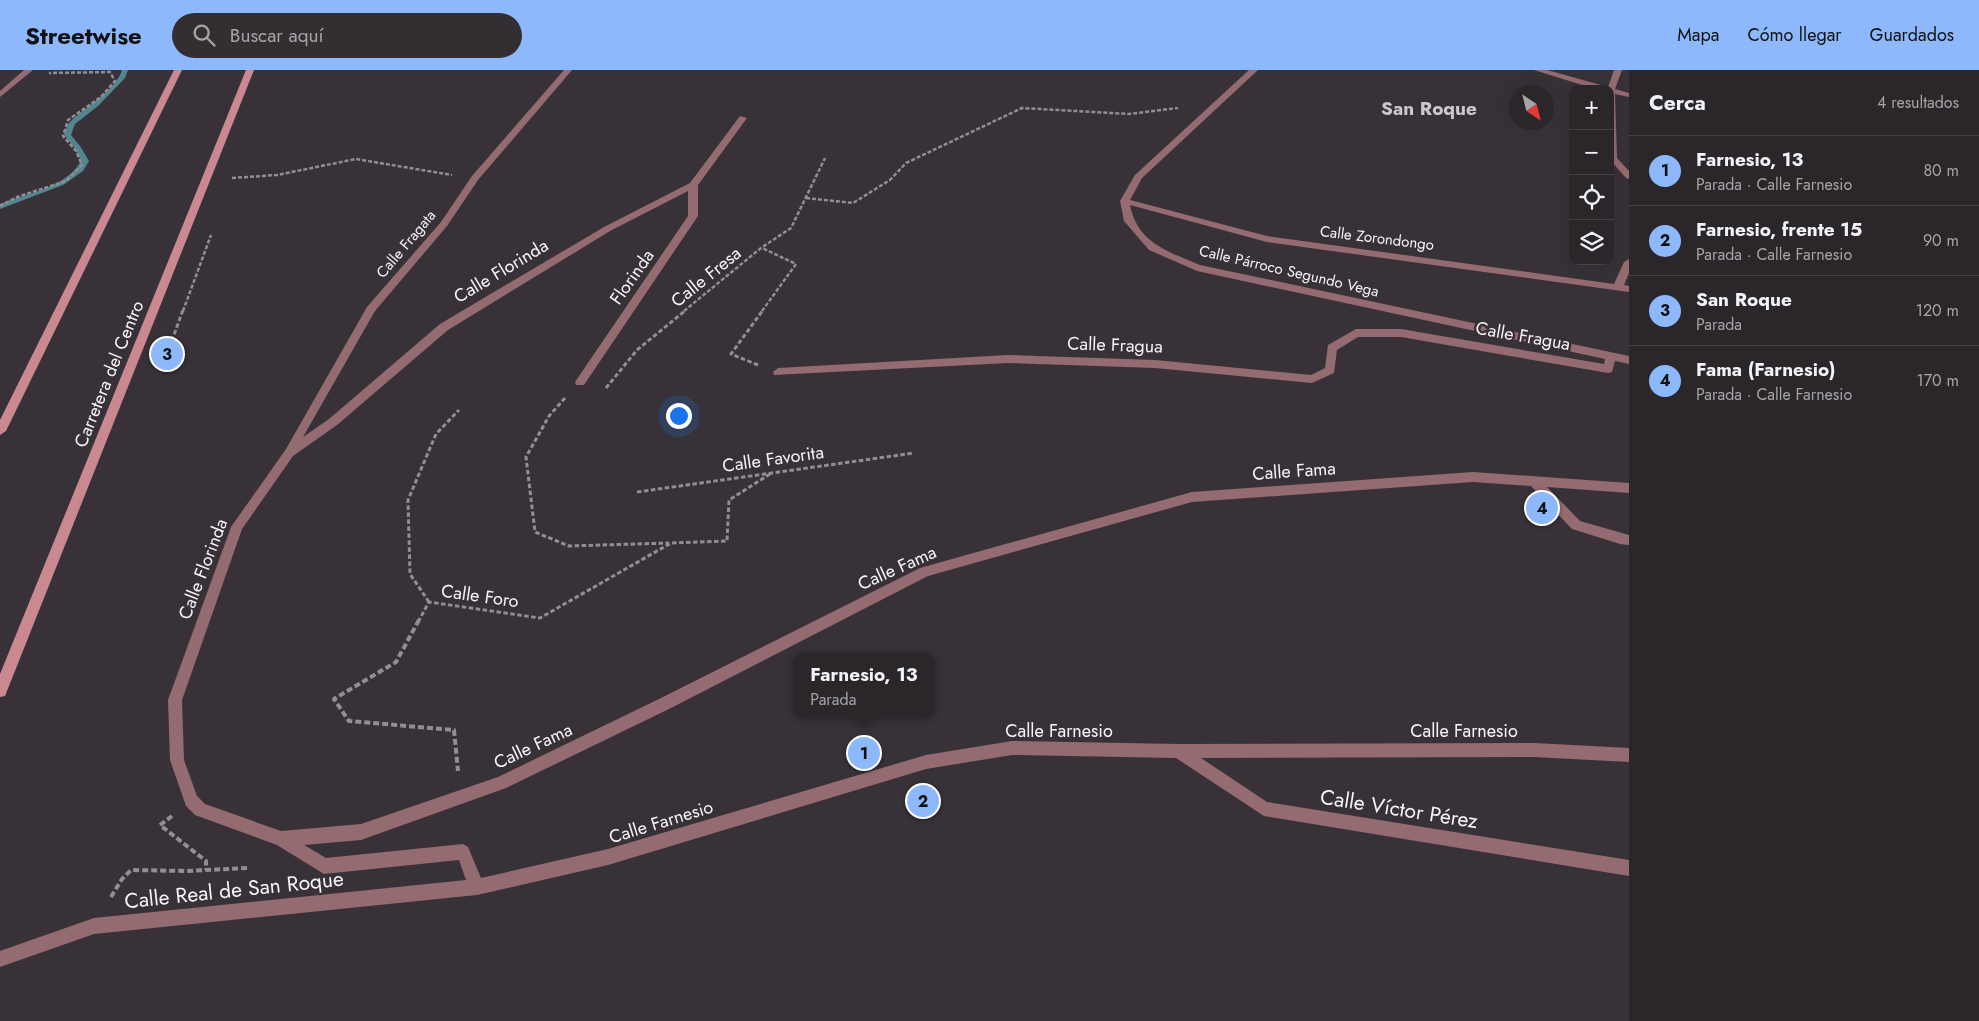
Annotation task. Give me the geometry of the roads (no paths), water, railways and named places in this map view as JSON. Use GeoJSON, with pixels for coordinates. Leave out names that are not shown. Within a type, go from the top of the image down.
{"type":"FeatureCollection","features":[{"type":"Feature","properties":{"kind":"main road"},"geometry":{"type":"LineString","coordinates":[[0,432],[178,70]]}},
{"type":"Feature","properties":{"kind":"main road","name":"Carretera del Centro"},"geometry":{"type":"LineString","coordinates":[[0,691],[250,70]]}},
{"type":"Feature","properties":{"kind":"street","name":"Calle Fragata"},"geometry":{"type":"LineString","coordinates":[[289,453],[371,309],[444,224],[475,178],[568,70]]}},
{"type":"Feature","properties":{"kind":"street"},"geometry":{"type":"LineString","coordinates":[[1125,201],[1138,177],[1254,70]]}},
{"type":"Feature","properties":{"kind":"street"},"geometry":{"type":"LineString","coordinates":[[1538,70],[1591,85]]}},
{"type":"Feature","properties":{"kind":"street"},"geometry":{"type":"LineString","coordinates":[[1612,85],[1618,70]]}},
{"type":"Feature","properties":{"kind":"street"},"geometry":{"type":"LineString","coordinates":[[0,94],[28,72]]}},
{"type":"Feature","properties":{"kind":"street"},"geometry":{"type":"LineString","coordinates":[[1614,91],[1629,95]]}},
{"type":"Feature","properties":{"kind":"street","name":"Calle Florinda"},"geometry":{"type":"LineString","coordinates":[[477,887],[463,852],[324,866],[281,839],[200,810],[191,800],[177,760],[175,700],[237,527],[289,453],[333,422],[444,327],[607,229],[693,185],[743,118]]}},
{"type":"Feature","properties":{"kind":"street"},"geometry":{"type":"LineString","coordinates":[[1612,130],[1613,158],[1629,176]]}},
{"type":"Feature","properties":{"kind":"street","name":"Florinda"},"geometry":{"type":"LineString","coordinates":[[580,382],[694,216],[693,185]]}},
{"type":"Feature","properties":{"kind":"street","name":"Calle Zorondongo"},"geometry":{"type":"LineString","coordinates":[[1125,201],[1267,239],[1629,289]]}},
{"type":"Feature","properties":{"kind":"street","name":"Calle Párroco Segundo Vega"},"geometry":{"type":"LineString","coordinates":[[1125,201],[1129,221],[1152,248],[1197,268],[1629,360]]}},
{"type":"Feature","properties":{"kind":"street"},"geometry":{"type":"LineString","coordinates":[[1618,286],[1629,262]]}},
{"type":"Feature","properties":{"kind":"street","name":"Calle Fragua"},"geometry":{"type":"LineString","coordinates":[[778,372],[1008,359],[1155,364],[1312,378],[1330,370],[1332,348],[1356,333],[1401,333],[1608,369],[1611,356]]}},
{"type":"Feature","properties":{"kind":"street","name":"Calle Fama"},"geometry":{"type":"LineString","coordinates":[[281,839],[361,832],[501,783],[656,709],[925,572],[1192,497],[1472,477],[1629,488]]}},
{"type":"Feature","properties":{"kind":"street"},"geometry":{"type":"LineString","coordinates":[[1534,481],[1576,525],[1629,540]]}},
{"type":"Feature","properties":{"kind":"street","name":"Calle Farnesio"},"geometry":{"type":"LineString","coordinates":[[477,887],[608,858],[926,762],[1012,748],[1178,751],[1534,750],[1629,755]]}},
{"type":"Feature","properties":{"kind":"street","name":"Calle Víctor Pérez"},"geometry":{"type":"LineString","coordinates":[[1178,751],[1264,809],[1629,868]]}},
{"type":"Feature","properties":{"kind":"street","name":"Calle Real de San Roque"},"geometry":{"type":"LineString","coordinates":[[0,958],[94,926],[477,887]]}},
{"type":"Feature","properties":{"kind":"waterway"},"geometry":{"type":"LineString","coordinates":[[0,207],[61,184],[80,170],[85,161],[77,146],[67,135],[72,123],[96,105],[123,77],[125,70]]}},
{"type":"Feature","properties":{"kind":"place","name":"San Roque"},"geometry":{"type":"Point","coordinates":[167,354]}},
{"type":"Feature","properties":{"kind":"place","name":"Fama (Farnesio)"},"geometry":{"type":"Point","coordinates":[1542,508]}},
{"type":"Feature","properties":{"kind":"place","name":"Farnesio, 13"},"geometry":{"type":"Point","coordinates":[864,753]}},
{"type":"Feature","properties":{"kind":"place","name":"Farnesio, frente 15"},"geometry":{"type":"Point","coordinates":[923,801]}},
{"type":"Feature","properties":{"kind":"district","name":"San Roque"},"geometry":{"type":"Point","coordinates":[1429,108]}}]}
